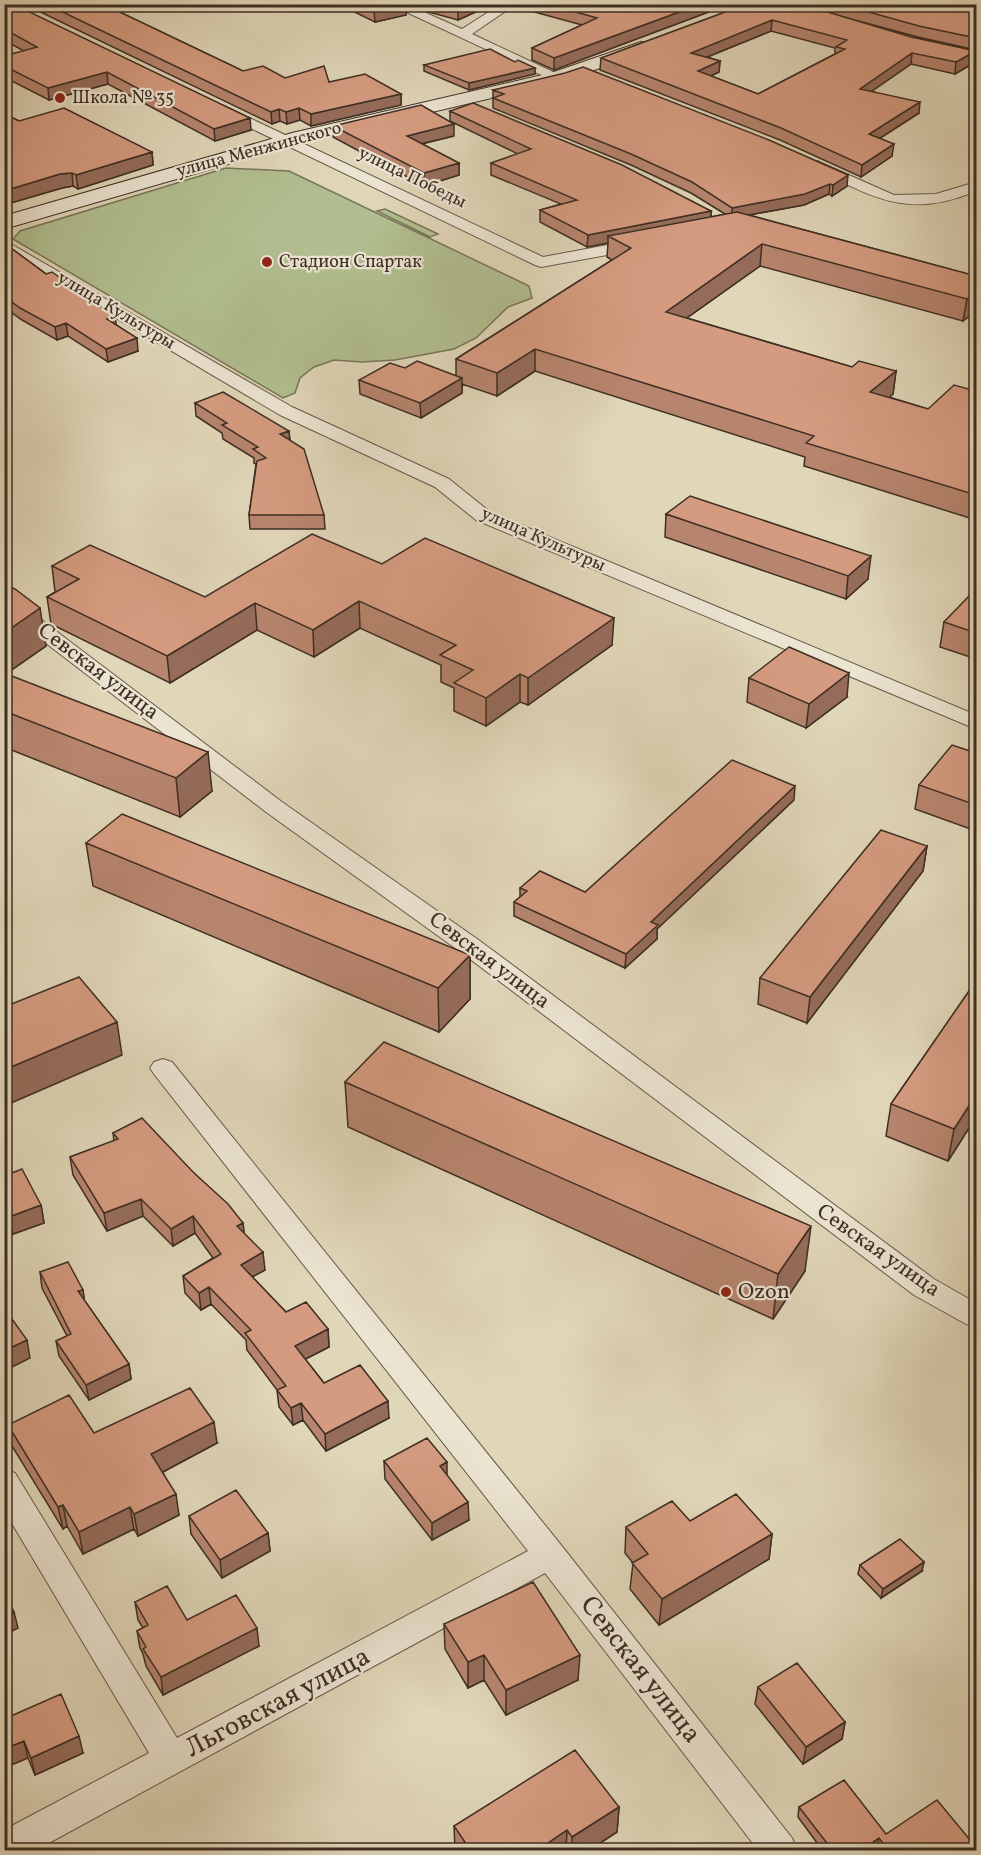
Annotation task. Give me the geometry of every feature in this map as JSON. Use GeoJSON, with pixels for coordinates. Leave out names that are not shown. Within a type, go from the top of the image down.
{"type":"FeatureCollection","features":[{"type":"Feature","properties":{"kind":"street"},"geometry":{"type":"LineString","coordinates":[[395,4],[556,76]]}},
{"type":"Feature","properties":{"kind":"street"},"geometry":{"type":"LineString","coordinates":[[463,34],[510,4]]}},
{"type":"Feature","properties":{"kind":"street","name":"улица Менжинского"},"geometry":{"type":"LineString","coordinates":[[4,223],[287,140],[459,101],[582,69],[657,41]]}},
{"type":"Feature","properties":{"kind":"street"},"geometry":{"type":"LineString","coordinates":[[582,69],[601,76]]}},
{"type":"Feature","properties":{"kind":"street"},"geometry":{"type":"LineString","coordinates":[[459,101],[480,109]]}},
{"type":"Feature","properties":{"kind":"street","name":"улица Победы"},"geometry":{"type":"LineString","coordinates":[[212,104],[541,262],[654,241]]}},
{"type":"Feature","properties":{"kind":"street"},"geometry":{"type":"LineString","coordinates":[[806,160],[893,199],[935,199],[976,186]]}},
{"type":"Feature","properties":{"kind":"street","name":"улица Культуры"},"geometry":{"type":"LineString","coordinates":[[4,245],[286,411],[442,483],[483,516],[976,723]]}},
{"type":"Feature","properties":{"kind":"street","name":"Севская улица"},"geometry":{"type":"LineString","coordinates":[[4,601],[274,807],[471,947],[924,1287],[976,1316]]}},
{"type":"Feature","properties":{"kind":"street","name":"Севская улица"},"geometry":{"type":"LineString","coordinates":[[163,1068],[550,1555],[779,1851]]}},
{"type":"Feature","properties":{"kind":"street"},"geometry":{"type":"LineString","coordinates":[[4,1482],[172,1760]]}},
{"type":"Feature","properties":{"kind":"street","name":"Льговская улица"},"geometry":{"type":"LineString","coordinates":[[4,1849],[550,1555]]}},
{"type":"Feature","properties":{"kind":"green space","name":"Стадион Спартак"},"geometry":{"type":"Polygon","coordinates":[[[226,168],[289,171],[529,286],[532,298],[508,307],[476,338],[454,349],[395,360],[362,362],[334,360],[314,367],[300,378],[295,393],[283,398],[13,239],[20,231],[226,168]]]}},
{"type":"Feature","properties":{"kind":"green space","name":"Стадион Спартак"},"geometry":{"type":"Polygon","coordinates":[[[385,209],[438,234],[430,237],[377,211],[385,209]]]}},
{"type":"Feature","properties":{"kind":"building"},"geometry":{"type":"Polygon","coordinates":[[[4,4],[13,4],[250,118],[214,129],[107,72],[48,88],[4,66],[4,56],[37,47],[4,29],[4,4]]]}},
{"type":"Feature","properties":{"kind":"building"},"geometry":{"type":"Polygon","coordinates":[[[46,4],[103,4],[243,71],[263,66],[285,78],[324,66],[329,82],[365,74],[401,94],[311,114],[299,108],[286,112],[279,109],[271,112],[46,4]]]}},
{"type":"Feature","properties":{"kind":"building"},"geometry":{"type":"Polygon","coordinates":[[[360,4],[402,4],[374,11],[360,4]]]}},
{"type":"Feature","properties":{"kind":"building"},"geometry":{"type":"Polygon","coordinates":[[[443,4],[468,4],[458,9],[443,4]]]}},
{"type":"Feature","properties":{"kind":"building"},"geometry":{"type":"Polygon","coordinates":[[[547,4],[701,4],[554,58],[532,48],[597,18],[547,4]]]}},
{"type":"Feature","properties":{"kind":"building"},"geometry":{"type":"Polygon","coordinates":[[[747,4],[801,4],[911,37],[976,51],[956,62],[912,53],[860,89],[920,102],[869,134],[894,144],[862,165],[781,128],[601,58],[747,4]],[[772,20],[691,53],[720,61],[698,71],[758,94],[845,49],[836,47],[847,40],[772,20]]]}},
{"type":"Feature","properties":{"kind":"building"},"geometry":{"type":"Polygon","coordinates":[[[840,4],[976,4],[976,38],[919,26],[840,4]]]}},
{"type":"Feature","properties":{"kind":"building"},"geometry":{"type":"Polygon","coordinates":[[[490,49],[515,62],[518,60],[535,68],[469,83],[424,65],[490,49]]]}},
{"type":"Feature","properties":{"kind":"building"},"geometry":{"type":"Polygon","coordinates":[[[583,67],[769,140],[848,175],[833,185],[830,184],[805,194],[732,208],[692,182],[631,154],[493,98],[504,94],[493,90],[583,67]]]}},
{"type":"Feature","properties":{"kind":"building"},"geometry":{"type":"Polygon","coordinates":[[[473,103],[622,165],[711,211],[588,235],[540,210],[577,200],[491,163],[531,149],[450,111],[473,103]]]}},
{"type":"Feature","properties":{"kind":"building"},"geometry":{"type":"Polygon","coordinates":[[[421,105],[454,124],[407,136],[459,163],[424,173],[333,126],[421,105]]]}},
{"type":"Feature","properties":{"kind":"building"},"geometry":{"type":"Polygon","coordinates":[[[64,108],[152,152],[76,175],[60,174],[4,191],[4,114],[19,121],[64,108]]]}},
{"type":"Feature","properties":{"kind":"building"},"geometry":{"type":"Polygon","coordinates":[[[737,212],[976,276],[976,292],[967,299],[762,244],[666,312],[852,367],[859,361],[896,371],[870,392],[928,409],[954,385],[976,391],[976,419],[973,422],[976,423],[976,495],[806,443],[814,436],[535,349],[497,373],[456,359],[631,248],[608,236],[737,212]]]}},
{"type":"Feature","properties":{"kind":"building"},"geometry":{"type":"Polygon","coordinates":[[[4,243],[46,274],[52,272],[115,317],[107,319],[137,338],[106,349],[66,323],[55,327],[20,308],[4,296],[4,243]]]}},
{"type":"Feature","properties":{"kind":"building"},"geometry":{"type":"Polygon","coordinates":[[[417,361],[462,378],[420,403],[359,380],[390,363],[405,368],[417,361]]]}},
{"type":"Feature","properties":{"kind":"building"},"geometry":{"type":"Polygon","coordinates":[[[223,392],[289,431],[280,434],[304,449],[324,515],[249,515],[257,461],[266,458],[253,449],[258,447],[222,425],[227,423],[195,403],[223,392]]]}},
{"type":"Feature","properties":{"kind":"building"},"geometry":{"type":"Polygon","coordinates":[[[690,496],[871,556],[848,576],[666,514],[690,496]]]}},
{"type":"Feature","properties":{"kind":"building"},"geometry":{"type":"Polygon","coordinates":[[[312,534],[382,564],[425,538],[614,618],[528,678],[520,674],[486,698],[454,683],[473,670],[440,655],[456,645],[359,601],[313,630],[255,603],[167,656],[47,597],[79,579],[52,566],[90,545],[205,597],[312,534]]]}},
{"type":"Feature","properties":{"kind":"building"},"geometry":{"type":"Polygon","coordinates":[[[4,585],[15,589],[40,608],[4,633],[4,585]]]}},
{"type":"Feature","properties":{"kind":"building"},"geometry":{"type":"Polygon","coordinates":[[[971,594],[976,596],[976,633],[944,622],[971,594]]]}},
{"type":"Feature","properties":{"kind":"building"},"geometry":{"type":"Polygon","coordinates":[[[789,647],[849,673],[809,704],[749,678],[789,647]]]}},
{"type":"Feature","properties":{"kind":"building"},"geometry":{"type":"Polygon","coordinates":[[[4,673],[208,752],[176,778],[4,711],[4,673]]]}},
{"type":"Feature","properties":{"kind":"building"},"geometry":{"type":"Polygon","coordinates":[[[952,745],[976,753],[976,805],[919,785],[952,745]]]}},
{"type":"Feature","properties":{"kind":"building"},"geometry":{"type":"Polygon","coordinates":[[[732,760],[795,786],[651,922],[658,925],[626,954],[514,902],[527,891],[520,888],[540,871],[585,892],[732,760]]]}},
{"type":"Feature","properties":{"kind":"building"},"geometry":{"type":"Polygon","coordinates":[[[122,814],[470,955],[438,988],[86,843],[122,814]]]}},
{"type":"Feature","properties":{"kind":"building"},"geometry":{"type":"Polygon","coordinates":[[[881,830],[927,846],[810,997],[760,978],[881,830]]]}},
{"type":"Feature","properties":{"kind":"building"},"geometry":{"type":"Polygon","coordinates":[[[79,977],[117,1022],[4,1070],[4,1007],[79,977]]]}},
{"type":"Feature","properties":{"kind":"building"},"geometry":{"type":"Polygon","coordinates":[[[976,981],[976,1095],[954,1129],[891,1104],[976,981]]]}},
{"type":"Feature","properties":{"kind":"building"},"geometry":{"type":"Polygon","coordinates":[[[384,1042],[811,1226],[778,1274],[345,1082],[384,1042]]]}},
{"type":"Feature","properties":{"kind":"building"},"geometry":{"type":"Polygon","coordinates":[[[142,1118],[193,1172],[228,1204],[243,1223],[237,1226],[263,1252],[241,1265],[286,1312],[306,1302],[328,1329],[295,1346],[324,1383],[360,1365],[388,1401],[325,1434],[301,1403],[291,1408],[277,1390],[286,1386],[245,1333],[251,1330],[209,1287],[199,1293],[183,1276],[221,1254],[193,1216],[171,1229],[141,1199],[104,1213],[70,1157],[118,1139],[113,1133],[142,1118]]]}},
{"type":"Feature","properties":{"kind":"building"},"geometry":{"type":"Polygon","coordinates":[[[22,1169],[41,1205],[9,1217],[4,1208],[4,1176],[22,1169]]]}},
{"type":"Feature","properties":{"kind":"building"},"geometry":{"type":"Polygon","coordinates":[[[68,1262],[83,1290],[78,1291],[129,1364],[86,1385],[56,1341],[71,1334],[40,1272],[68,1262]]]}},
{"type":"Feature","properties":{"kind":"building"},"geometry":{"type":"Polygon","coordinates":[[[4,1308],[27,1340],[4,1351],[4,1308]]]}},
{"type":"Feature","properties":{"kind":"building"},"geometry":{"type":"Polygon","coordinates":[[[190,1388],[214,1422],[151,1454],[176,1494],[134,1514],[130,1507],[79,1532],[63,1505],[58,1507],[8,1425],[69,1395],[94,1433],[190,1388]]]}},
{"type":"Feature","properties":{"kind":"building"},"geometry":{"type":"Polygon","coordinates":[[[427,1438],[447,1462],[440,1466],[468,1502],[432,1523],[384,1461],[427,1438]]]}},
{"type":"Feature","properties":{"kind":"building"},"geometry":{"type":"Polygon","coordinates":[[[236,1490],[268,1533],[220,1560],[189,1516],[236,1490]]]}},
{"type":"Feature","properties":{"kind":"building"},"geometry":{"type":"Polygon","coordinates":[[[736,1494],[772,1534],[662,1599],[632,1563],[648,1554],[626,1527],[672,1501],[690,1521],[736,1494]]]}},
{"type":"Feature","properties":{"kind":"building"},"geometry":{"type":"Polygon","coordinates":[[[900,1539],[924,1562],[883,1589],[860,1565],[900,1539]]]}},
{"type":"Feature","properties":{"kind":"building"},"geometry":{"type":"Polygon","coordinates":[[[533,1582],[580,1655],[506,1690],[484,1655],[468,1662],[444,1624],[533,1582]]]}},
{"type":"Feature","properties":{"kind":"building"},"geometry":{"type":"Polygon","coordinates":[[[167,1586],[187,1620],[236,1595],[257,1628],[161,1677],[143,1649],[146,1647],[137,1631],[148,1625],[135,1602],[167,1586]]]}},
{"type":"Feature","properties":{"kind":"building"},"geometry":{"type":"Polygon","coordinates":[[[4,1590],[14,1612],[4,1616],[4,1590]]]}},
{"type":"Feature","properties":{"kind":"building"},"geometry":{"type":"Polygon","coordinates":[[[797,1663],[845,1722],[806,1747],[758,1687],[797,1663]]]}},
{"type":"Feature","properties":{"kind":"building"},"geometry":{"type":"Polygon","coordinates":[[[61,1694],[79,1736],[31,1758],[24,1741],[4,1749],[4,1719],[61,1694]]]}},
{"type":"Feature","properties":{"kind":"building"},"geometry":{"type":"Polygon","coordinates":[[[575,1750],[619,1807],[572,1837],[567,1830],[536,1851],[471,1851],[454,1826],[575,1750]]]}},
{"type":"Feature","properties":{"kind":"building"},"geometry":{"type":"Polygon","coordinates":[[[844,1780],[886,1834],[937,1800],[976,1847],[976,1851],[889,1851],[879,1838],[860,1851],[833,1851],[799,1807],[844,1780]]]}},
{"type":"Feature","properties":{"kind":"place","name":"Школа № 35"},"geometry":{"type":"Point","coordinates":[60,98]}},
{"type":"Feature","properties":{"kind":"place","name":"Стадион Спартак"},"geometry":{"type":"Point","coordinates":[267,262]}},
{"type":"Feature","properties":{"kind":"place","name":"Ozon"},"geometry":{"type":"Point","coordinates":[726,1292]}}]}
